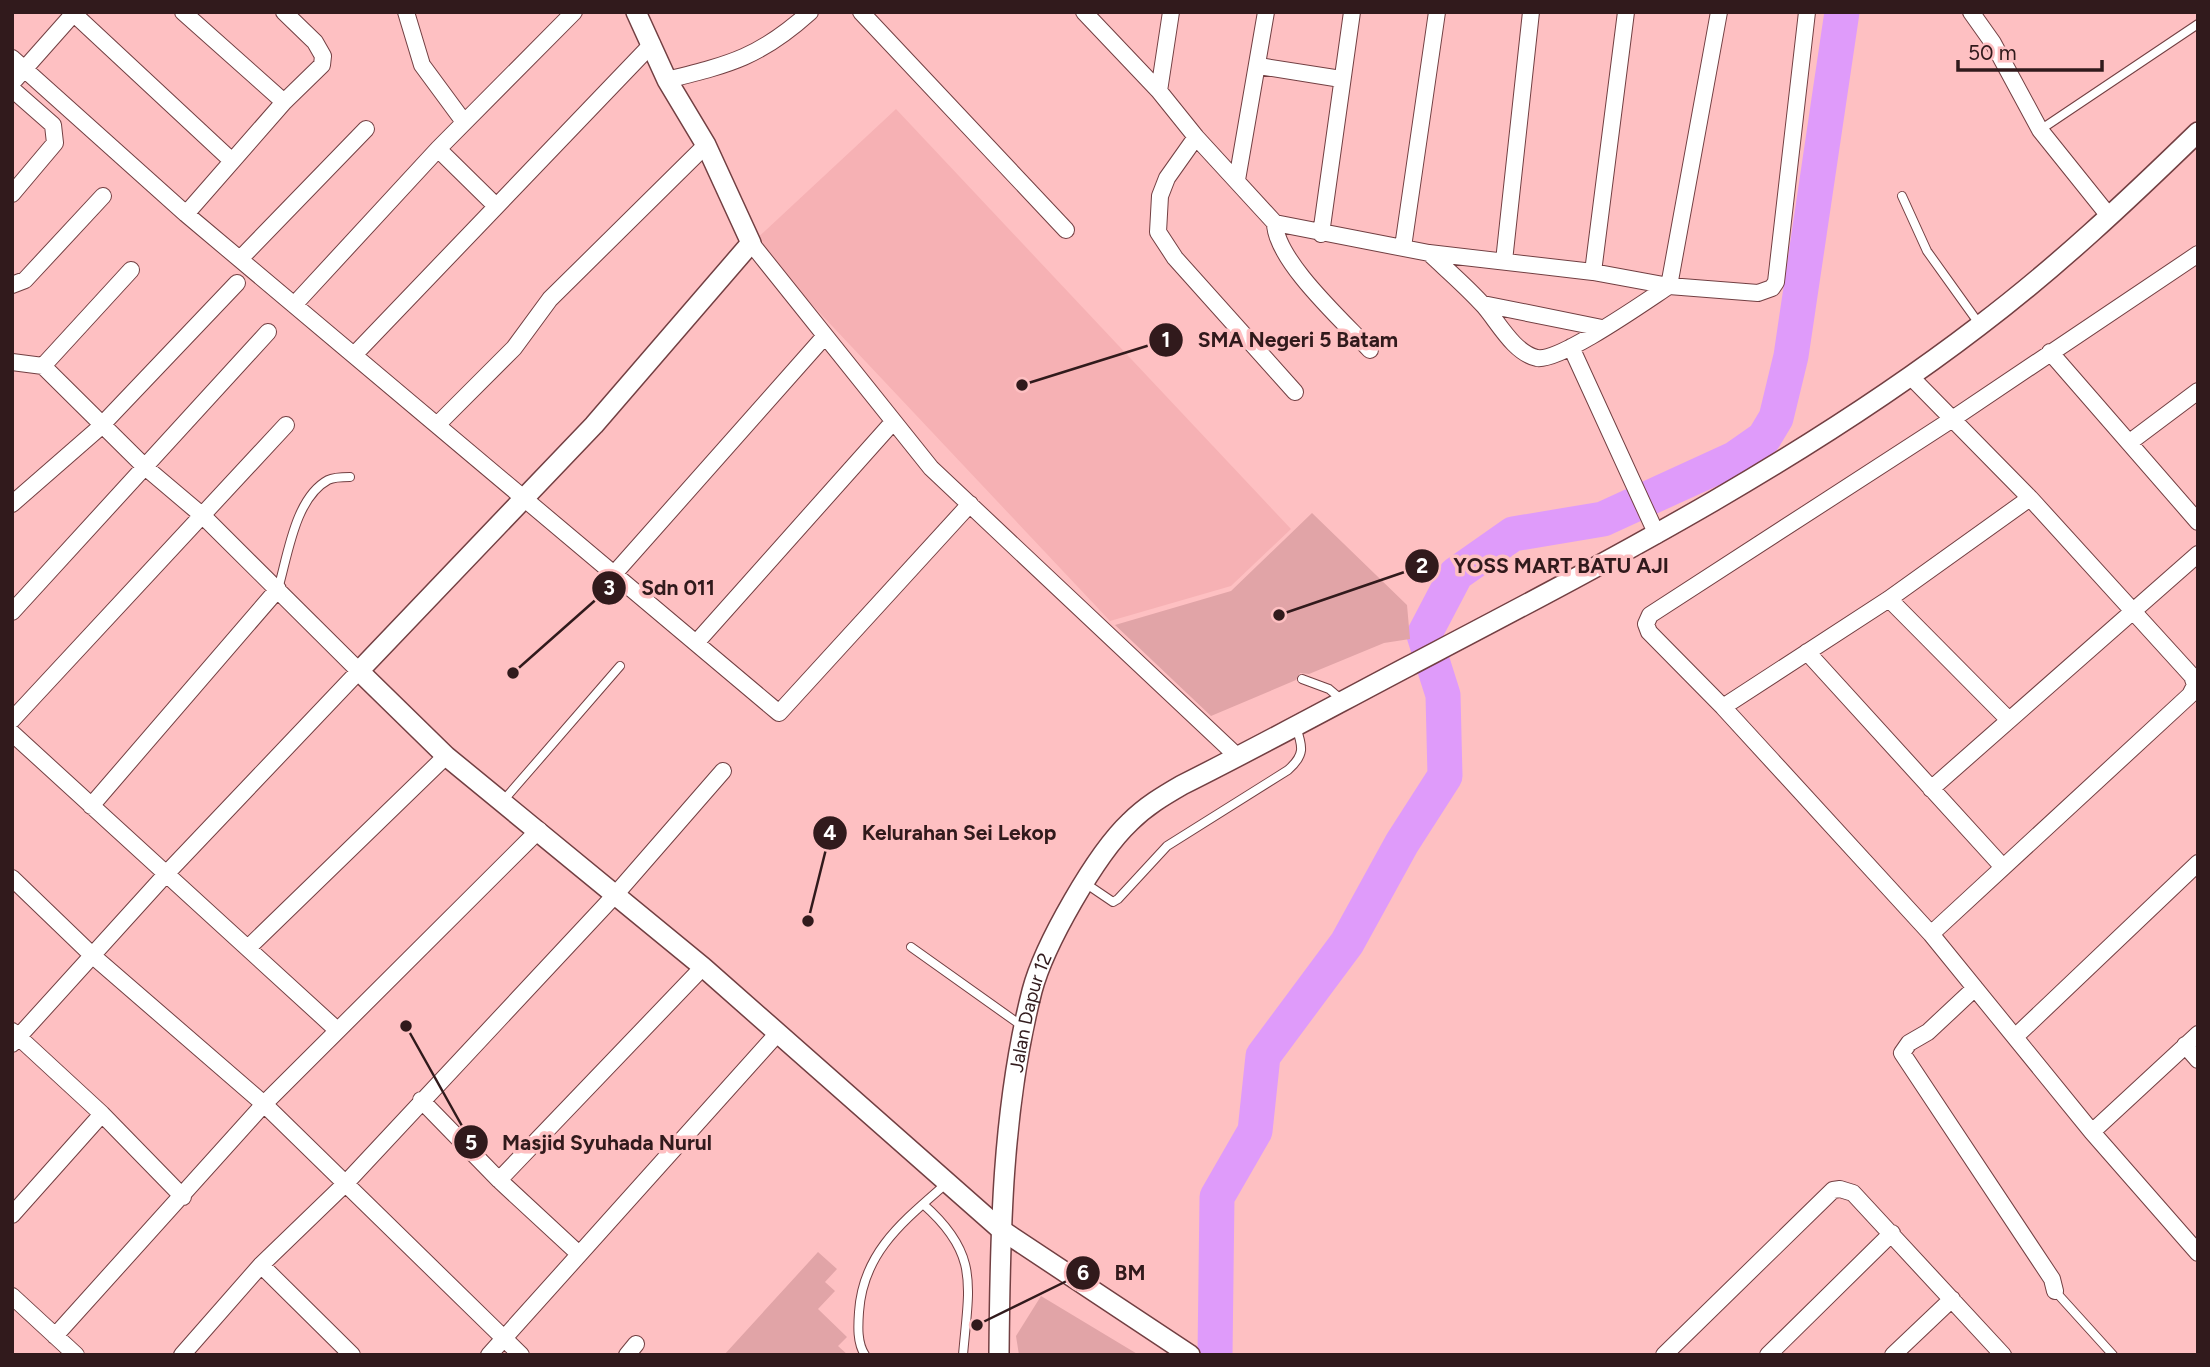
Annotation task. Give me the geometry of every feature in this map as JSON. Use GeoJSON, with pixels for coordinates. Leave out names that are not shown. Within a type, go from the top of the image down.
{"type":"FeatureCollection","features":[{"type":"Feature","properties":{"kind":"street"},"geometry":{"type":"LineString","coordinates":[[183,12],[284,102]]}},
{"type":"Feature","properties":{"kind":"street"},"geometry":{"type":"LineString","coordinates":[[186,214],[284,102],[322,65],[323,56],[315,42],[284,12]]}},
{"type":"Feature","properties":{"kind":"street"},"geometry":{"type":"LineString","coordinates":[[406,12],[422,65],[464,122]]}},
{"type":"Feature","properties":{"kind":"street"},"geometry":{"type":"LineString","coordinates":[[294,305],[438,149],[574,12]]}},
{"type":"Feature","properties":{"kind":"street"},"geometry":{"type":"LineString","coordinates":[[636,12],[667,80],[706,145],[751,243],[824,337],[931,468],[1238,757]]}},
{"type":"Feature","properties":{"kind":"street"},"geometry":{"type":"LineString","coordinates":[[667,80],[747,57],[781,38],[810,12]]}},
{"type":"Feature","properties":{"kind":"street"},"geometry":{"type":"LineString","coordinates":[[861,12],[1066,230]]}},
{"type":"Feature","properties":{"kind":"street"},"geometry":{"type":"LineString","coordinates":[[1084,12],[1159,91],[1196,137],[1275,223],[1429,253],[1593,272],[1670,286],[1758,293],[1772,288],[1776,282],[1807,12]]}},
{"type":"Feature","properties":{"kind":"street"},"geometry":{"type":"LineString","coordinates":[[1159,91],[1171,12]]}},
{"type":"Feature","properties":{"kind":"street"},"geometry":{"type":"LineString","coordinates":[[1237,180],[1259,66],[1265,12]]}},
{"type":"Feature","properties":{"kind":"street"},"geometry":{"type":"LineString","coordinates":[[1321,233],[1352,12]]}},
{"type":"Feature","properties":{"kind":"street"},"geometry":{"type":"LineString","coordinates":[[1404,247],[1437,12]]}},
{"type":"Feature","properties":{"kind":"street"},"geometry":{"type":"LineString","coordinates":[[1504,261],[1531,12]]}},
{"type":"Feature","properties":{"kind":"street"},"geometry":{"type":"LineString","coordinates":[[1593,272],[1626,12]]}},
{"type":"Feature","properties":{"kind":"street"},"geometry":{"type":"LineString","coordinates":[[1429,253],[1483,304],[1526,354],[1544,358],[1571,347],[1670,286],[1718,12]]}},
{"type":"Feature","properties":{"kind":"street"},"geometry":{"type":"LineString","coordinates":[[1972,12],[1993,43],[2040,130],[2109,216]]}},
{"type":"Feature","properties":{"kind":"street"},"geometry":{"type":"LineString","coordinates":[[12,83],[74,13],[232,161]]}},
{"type":"Feature","properties":{"kind":"street"},"geometry":{"type":"LineString","coordinates":[[354,355],[652,44]]}},
{"type":"Feature","properties":{"kind":"street"},"geometry":{"type":"LineString","coordinates":[[12,58],[186,214],[779,713],[970,504]]}},
{"type":"Feature","properties":{"kind":"street"},"geometry":{"type":"LineString","coordinates":[[1259,66],[1341,79]]}},
{"type":"Feature","properties":{"kind":"street"},"geometry":{"type":"LineString","coordinates":[[12,89],[53,125],[56,133],[55,143],[12,194]]}},
{"type":"Feature","properties":{"kind":"street"},"geometry":{"type":"LineString","coordinates":[[240,259],[366,129]]}},
{"type":"Feature","properties":{"kind":"street","name":"Jalan Dapur 12"},"geometry":{"type":"LineString","coordinates":[[999,1355],[1000,1229],[1016,1072],[1032,989],[1068,909],[1128,823],[1152,802],[1475,632],[1654,527],[1782,460],[1910,376],[1980,326],[2109,216],[2198,132]]}},
{"type":"Feature","properties":{"kind":"street"},"geometry":{"type":"LineString","coordinates":[[1196,137],[1167,178],[1160,196],[1158,232],[1175,258],[1295,392]]}},
{"type":"Feature","properties":{"kind":"street"},"geometry":{"type":"LineString","coordinates":[[437,425],[514,348],[550,299],[706,145]]}},
{"type":"Feature","properties":{"kind":"street"},"geometry":{"type":"LineString","coordinates":[[438,149],[496,206]]}},
{"type":"Feature","properties":{"kind":"street"},"geometry":{"type":"LineString","coordinates":[[12,285],[25,280],[103,196]]}},
{"type":"Feature","properties":{"kind":"street"},"geometry":{"type":"LineString","coordinates":[[1275,223],[1275,233],[1283,254],[1370,350]]}},
{"type":"Feature","properties":{"kind":"street"},"geometry":{"type":"LineString","coordinates":[[183,1197],[102,1114],[14,1037],[359,671],[526,499],[594,425],[751,243]]}},
{"type":"Feature","properties":{"kind":"street"},"geometry":{"type":"LineString","coordinates":[[2198,254],[1951,420],[1650,615],[1646,624],[1649,632],[1723,707],[1931,934],[2092,1132],[2198,1253]]}},
{"type":"Feature","properties":{"kind":"street"},"geometry":{"type":"LineString","coordinates":[[43,366],[131,270]]}},
{"type":"Feature","properties":{"kind":"street"},"geometry":{"type":"LineString","coordinates":[[12,504],[102,422],[237,283]]}},
{"type":"Feature","properties":{"kind":"street"},"geometry":{"type":"LineString","coordinates":[[1483,304],[1602,328]]}},
{"type":"Feature","properties":{"kind":"street"},"geometry":{"type":"LineString","coordinates":[[12,612],[268,332]]}},
{"type":"Feature","properties":{"kind":"street"},"geometry":{"type":"LineString","coordinates":[[614,574],[824,337]]}},
{"type":"Feature","properties":{"kind":"street"},"geometry":{"type":"LineString","coordinates":[[1571,347],[1654,527]]}},
{"type":"Feature","properties":{"kind":"street"},"geometry":{"type":"LineString","coordinates":[[2050,352],[2198,522]]}},
{"type":"Feature","properties":{"kind":"street"},"geometry":{"type":"LineString","coordinates":[[12,362],[43,366],[145,467],[202,516],[278,589],[446,756],[703,967],[1000,1229],[1190,1355]]}},
{"type":"Feature","properties":{"kind":"street"},"geometry":{"type":"LineString","coordinates":[[1910,376],[2031,498],[2192,676],[2195,685],[2193,691],[1931,934]]}},
{"type":"Feature","properties":{"kind":"street"},"geometry":{"type":"LineString","coordinates":[[2130,442],[2198,391]]}},
{"type":"Feature","properties":{"kind":"street"},"geometry":{"type":"LineString","coordinates":[[696,643],[894,422]]}},
{"type":"Feature","properties":{"kind":"street"},"geometry":{"type":"LineString","coordinates":[[12,720],[286,425]]}},
{"type":"Feature","properties":{"kind":"street"},"geometry":{"type":"LineString","coordinates":[[1723,707],[1889,599],[2031,498]]}},
{"type":"Feature","properties":{"kind":"street"},"geometry":{"type":"LineString","coordinates":[[1931,789],[2198,554]]}},
{"type":"Feature","properties":{"kind":"street"},"geometry":{"type":"LineString","coordinates":[[91,806],[278,589]]}},
{"type":"Feature","properties":{"kind":"street"},"geometry":{"type":"LineString","coordinates":[[1889,599],[2009,720]]}},
{"type":"Feature","properties":{"kind":"street"},"geometry":{"type":"LineString","coordinates":[[1807,652],[2002,866]]}},
{"type":"Feature","properties":{"kind":"street"},"geometry":{"type":"LineString","coordinates":[[12,733],[336,1029]]}},
{"type":"Feature","properties":{"kind":"street"},"geometry":{"type":"LineString","coordinates":[[249,947],[446,756]]}},
{"type":"Feature","properties":{"kind":"street"},"geometry":{"type":"LineString","coordinates":[[182,1355],[261,1265],[345,1183],[615,895],[723,771]]}},
{"type":"Feature","properties":{"kind":"street"},"geometry":{"type":"LineString","coordinates":[[55,1336],[264,1104],[336,1029],[539,830]]}},
{"type":"Feature","properties":{"kind":"street"},"geometry":{"type":"LineString","coordinates":[[2015,1037],[2198,863]]}},
{"type":"Feature","properties":{"kind":"street"},"geometry":{"type":"LineString","coordinates":[[12,878],[93,956],[264,1104],[521,1355]]}},
{"type":"Feature","properties":{"kind":"street"},"geometry":{"type":"LineString","coordinates":[[499,1180],[703,967]]}},
{"type":"Feature","properties":{"kind":"street"},"geometry":{"type":"LineString","coordinates":[[1975,988],[1928,1032],[1909,1043],[1902,1054],[2052,1279],[2055,1291]]}},
{"type":"Feature","properties":{"kind":"street"},"geometry":{"type":"LineString","coordinates":[[489,1355],[778,1033]]}},
{"type":"Feature","properties":{"kind":"street"},"geometry":{"type":"LineString","coordinates":[[2092,1132],[2198,1034]]}},
{"type":"Feature","properties":{"kind":"street"},"geometry":{"type":"LineString","coordinates":[[2185,1045],[2198,1060]]}},
{"type":"Feature","properties":{"kind":"street"},"geometry":{"type":"LineString","coordinates":[[421,1100],[499,1180],[579,1254]]}},
{"type":"Feature","properties":{"kind":"street"},"geometry":{"type":"LineString","coordinates":[[12,1215],[102,1114]]}},
{"type":"Feature","properties":{"kind":"street"},"geometry":{"type":"LineString","coordinates":[[1674,1352],[1833,1190],[1840,1189],[1853,1193],[2002,1354]]}},
{"type":"Feature","properties":{"kind":"street"},"geometry":{"type":"LineString","coordinates":[[1768,1355],[1892,1233]]}},
{"type":"Feature","properties":{"kind":"street"},"geometry":{"type":"LineString","coordinates":[[261,1265],[348,1353]]}},
{"type":"Feature","properties":{"kind":"street"},"geometry":{"type":"LineString","coordinates":[[12,1296],[76,1355]]}},
{"type":"Feature","properties":{"kind":"street"},"geometry":{"type":"LineString","coordinates":[[1893,1355],[1952,1299]]}},
{"type":"Feature","properties":{"kind":"lane"},"geometry":{"type":"LineString","coordinates":[[2040,130],[2198,24]]}},
{"type":"Feature","properties":{"kind":"lane"},"geometry":{"type":"LineString","coordinates":[[1902,196],[1927,251],[1980,326]]}},
{"type":"Feature","properties":{"kind":"lane"},"geometry":{"type":"LineString","coordinates":[[278,589],[302,511],[314,491],[330,478],[350,477]]}},
{"type":"Feature","properties":{"kind":"lane"},"geometry":{"type":"LineString","coordinates":[[501,803],[620,666]]}},
{"type":"Feature","properties":{"kind":"lane"},"geometry":{"type":"LineString","coordinates":[[1302,679],[1329,689],[1344,702]]}},
{"type":"Feature","properties":{"kind":"lane"},"geometry":{"type":"LineString","coordinates":[[1085,883],[1108,900],[1118,899],[1167,846],[1288,770],[1301,759],[1304,748],[1296,727]]}},
{"type":"Feature","properties":{"kind":"lane"},"geometry":{"type":"LineString","coordinates":[[911,947],[1025,1028]]}},
{"type":"Feature","properties":{"kind":"lane"},"geometry":{"type":"LineString","coordinates":[[865,1355],[858,1316],[863,1283],[870,1261],[883,1243],[948,1182]]}},
{"type":"Feature","properties":{"kind":"lane"},"geometry":{"type":"LineString","coordinates":[[923,1205],[951,1230],[966,1258],[963,1355]]}},
{"type":"Feature","properties":{"kind":"lane"},"geometry":{"type":"LineString","coordinates":[[2055,1291],[2113,1355]]}},
{"type":"Feature","properties":{"kind":"shaded area"},"geometry":{"type":"Polygon","coordinates":[[[896,109],[1291,529],[1231,586],[1110,621],[753,242],[896,109]]]}},
{"type":"Feature","properties":{"kind":"building"},"geometry":{"type":"Polygon","coordinates":[[[1312,513],[1407,605],[1410,639],[1384,643],[1309,674],[1300,673],[1296,680],[1211,716],[1115,625],[1231,591],[1312,513]]]}},
{"type":"Feature","properties":{"kind":"building"},"geometry":{"type":"Polygon","coordinates":[[[818,1252],[837,1269],[825,1282],[835,1291],[818,1309],[847,1337],[838,1346],[848,1355],[724,1355],[818,1252]]]}},
{"type":"Feature","properties":{"kind":"building"},"geometry":{"type":"Polygon","coordinates":[[[1041,1296],[1139,1355],[1019,1355],[1016,1336],[1041,1296]]]}},
{"type":"Feature","properties":{"kind":"waterway"},"geometry":{"type":"LineString","coordinates":[[1215,1355],[1217,1197],[1255,1131],[1263,1056],[1347,943],[1402,843],[1445,776],[1443,695],[1424,635],[1456,574],[1513,534],[1603,519],[1734,459],[1764,438],[1776,418],[1791,356],[1842,12]]}},
{"type":"Feature","properties":{"kind":"place","name":"SMA Negeri 5 Batam"},"geometry":{"type":"Point","coordinates":[1022,385]}},
{"type":"Feature","properties":{"kind":"place","name":"YOSS MART BATU AJI"},"geometry":{"type":"Point","coordinates":[1279,615]}},
{"type":"Feature","properties":{"kind":"place","name":"Sdn 011"},"geometry":{"type":"Point","coordinates":[513,673]}},
{"type":"Feature","properties":{"kind":"place","name":"Kelurahan Sei Lekop"},"geometry":{"type":"Point","coordinates":[808,921]}},
{"type":"Feature","properties":{"kind":"place","name":"Masjid Syuhada Nurul"},"geometry":{"type":"Point","coordinates":[406,1026]}},
{"type":"Feature","properties":{"kind":"place","name":"BM"},"geometry":{"type":"Point","coordinates":[977,1325]}}]}
